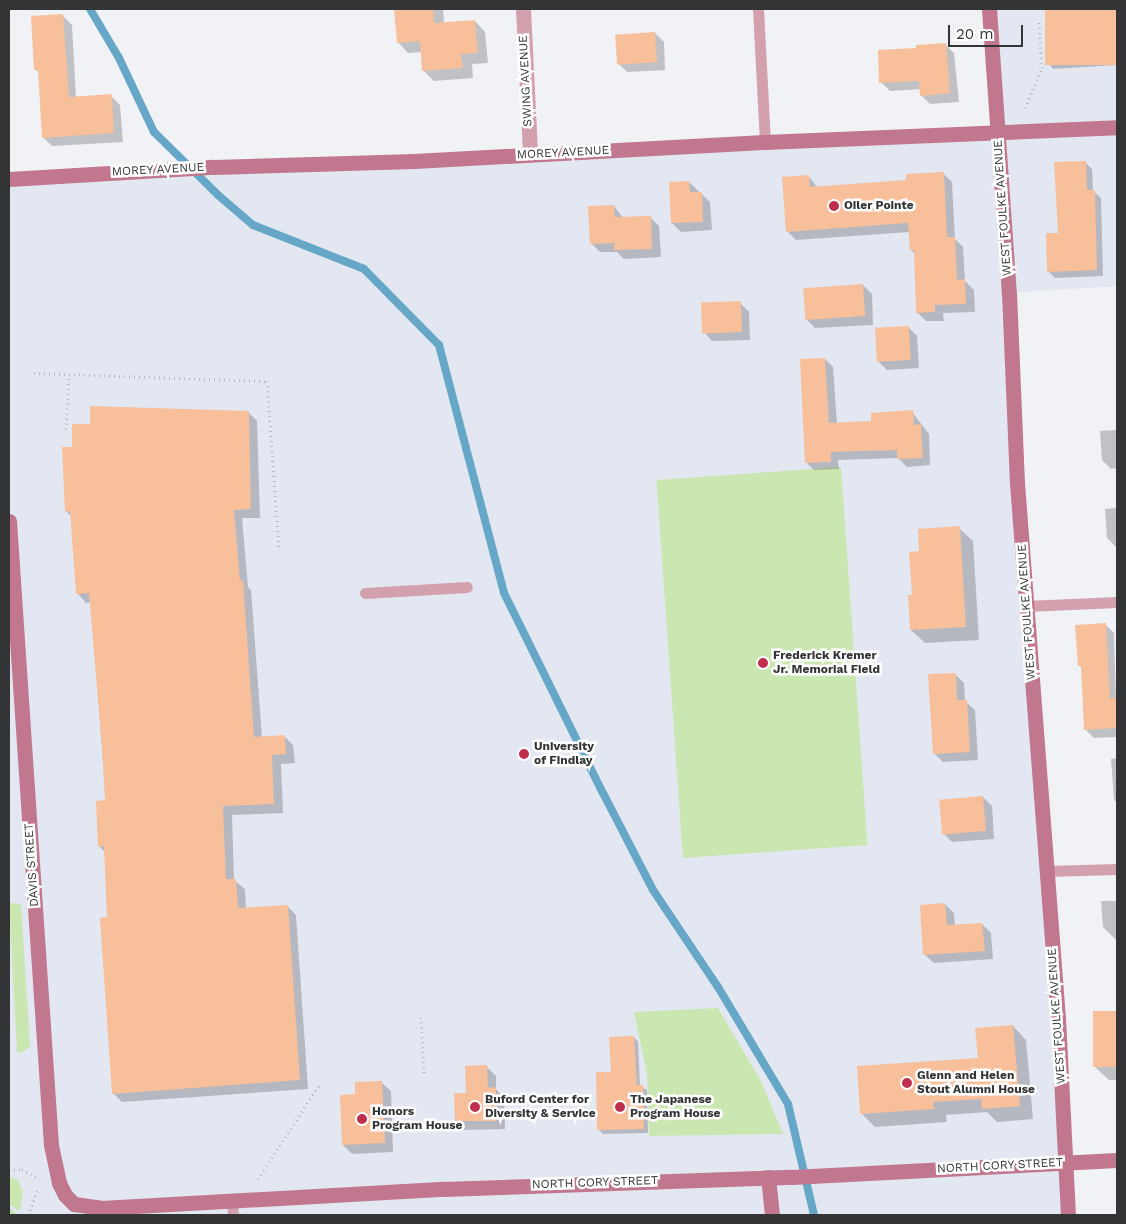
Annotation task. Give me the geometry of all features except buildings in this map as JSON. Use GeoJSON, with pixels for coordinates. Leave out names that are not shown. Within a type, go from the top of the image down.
{"type":"FeatureCollection","features":[{"type":"Feature","properties":{"kind":"street","name":"SWING AVENUE"},"geometry":{"type":"LineString","coordinates":[[523,9],[530,154]]}},
{"type":"Feature","properties":{"kind":"street","name":"WEST FOULKE AVENUE"},"geometry":{"type":"LineString","coordinates":[[989,9],[1026,606],[1058,1018],[1068,1215]]}},
{"type":"Feature","properties":{"kind":"street","name":"MOREY AVENUE"},"geometry":{"type":"LineString","coordinates":[[9,179],[214,167],[414,161],[765,142],[1117,127]]}},
{"type":"Feature","properties":{"kind":"street","name":"DAVIS STREET"},"geometry":{"type":"LineString","coordinates":[[9,521],[51,1145],[59,1183],[65,1195],[74,1204]]}},
{"type":"Feature","properties":{"kind":"street","name":"NORTH CORY STREET"},"geometry":{"type":"LineString","coordinates":[[74,1204],[101,1208],[232,1208],[248,1200],[792,1177],[1117,1160]]}},
{"type":"Feature","properties":{"kind":"street"},"geometry":{"type":"LineString","coordinates":[[768,1177],[772,1215]]}},
{"type":"Feature","properties":{"kind":"lane"},"geometry":{"type":"LineString","coordinates":[[758,9],[765,142]]}},
{"type":"Feature","properties":{"kind":"lane"},"geometry":{"type":"LineString","coordinates":[[365,593],[467,587]]}},
{"type":"Feature","properties":{"kind":"lane"},"geometry":{"type":"LineString","coordinates":[[1026,606],[1117,602]]}},
{"type":"Feature","properties":{"kind":"lane"},"geometry":{"type":"LineString","coordinates":[[1047,871],[1117,869]]}},
{"type":"Feature","properties":{"kind":"path"},"geometry":{"type":"LineString","coordinates":[[1025,108],[1042,68],[1039,20]]}},
{"type":"Feature","properties":{"kind":"path"},"geometry":{"type":"LineString","coordinates":[[34,373],[267,381],[279,550]]}},
{"type":"Feature","properties":{"kind":"path"},"geometry":{"type":"LineString","coordinates":[[66,429],[68,374]]}},
{"type":"Feature","properties":{"kind":"path"},"geometry":{"type":"LineString","coordinates":[[421,1016],[424,1075]]}},
{"type":"Feature","properties":{"kind":"path"},"geometry":{"type":"LineString","coordinates":[[248,1200],[265,1165],[319,1085]]}},
{"type":"Feature","properties":{"kind":"path"},"geometry":{"type":"LineString","coordinates":[[9,1170],[22,1169],[42,1181]]}},
{"type":"Feature","properties":{"kind":"shaded area","name":"University of Findlay"},"geometry":{"type":"Polygon","coordinates":[[[989,9],[1117,9],[1117,286],[1009,293],[1070,1215],[9,1215],[9,179],[998,132],[989,9]]]}},
{"type":"Feature","properties":{"kind":"green space","name":"Frederick Kremer Jr. Memorial Field"},"geometry":{"type":"Polygon","coordinates":[[[841,467],[867,845],[683,858],[656,480],[841,467]]]}},
{"type":"Feature","properties":{"kind":"green space"},"geometry":{"type":"Polygon","coordinates":[[[9,903],[21,904],[30,1047],[20,1053],[17,1051],[9,903]]]}},
{"type":"Feature","properties":{"kind":"green space"},"geometry":{"type":"Polygon","coordinates":[[[718,1008],[761,1081],[783,1134],[649,1136],[647,1074],[634,1012],[718,1008]]]}},
{"type":"Feature","properties":{"kind":"green space"},"geometry":{"type":"Polygon","coordinates":[[[9,1177],[18,1180],[23,1192],[20,1211],[10,1205],[10,1208],[17,1215],[9,1215],[9,1177]]]}},
{"type":"Feature","properties":{"kind":"waterway"},"geometry":{"type":"LineString","coordinates":[[90,9],[119,58],[154,132],[218,195],[253,225],[364,269],[439,345],[504,593],[653,890],[718,987],[788,1104],[814,1215]]}},
{"type":"Feature","properties":{"kind":"place","name":"Oiler Pointe"},"geometry":{"type":"Point","coordinates":[834,206]}},
{"type":"Feature","properties":{"kind":"place","name":"Frederick Kremer Jr. Memorial Field"},"geometry":{"type":"Point","coordinates":[763,663]}},
{"type":"Feature","properties":{"kind":"place","name":"University of Findlay"},"geometry":{"type":"Point","coordinates":[524,754]}},
{"type":"Feature","properties":{"kind":"place","name":"Glenn and Helen Stout Alumni House"},"geometry":{"type":"Point","coordinates":[907,1083]}},
{"type":"Feature","properties":{"kind":"place","name":"Buford Center for Diversity & Service"},"geometry":{"type":"Point","coordinates":[475,1107]}},
{"type":"Feature","properties":{"kind":"place","name":"The Japanese Program House"},"geometry":{"type":"Point","coordinates":[620,1107]}},
{"type":"Feature","properties":{"kind":"place","name":"Honors Program House"},"geometry":{"type":"Point","coordinates":[362,1119]}}]}
